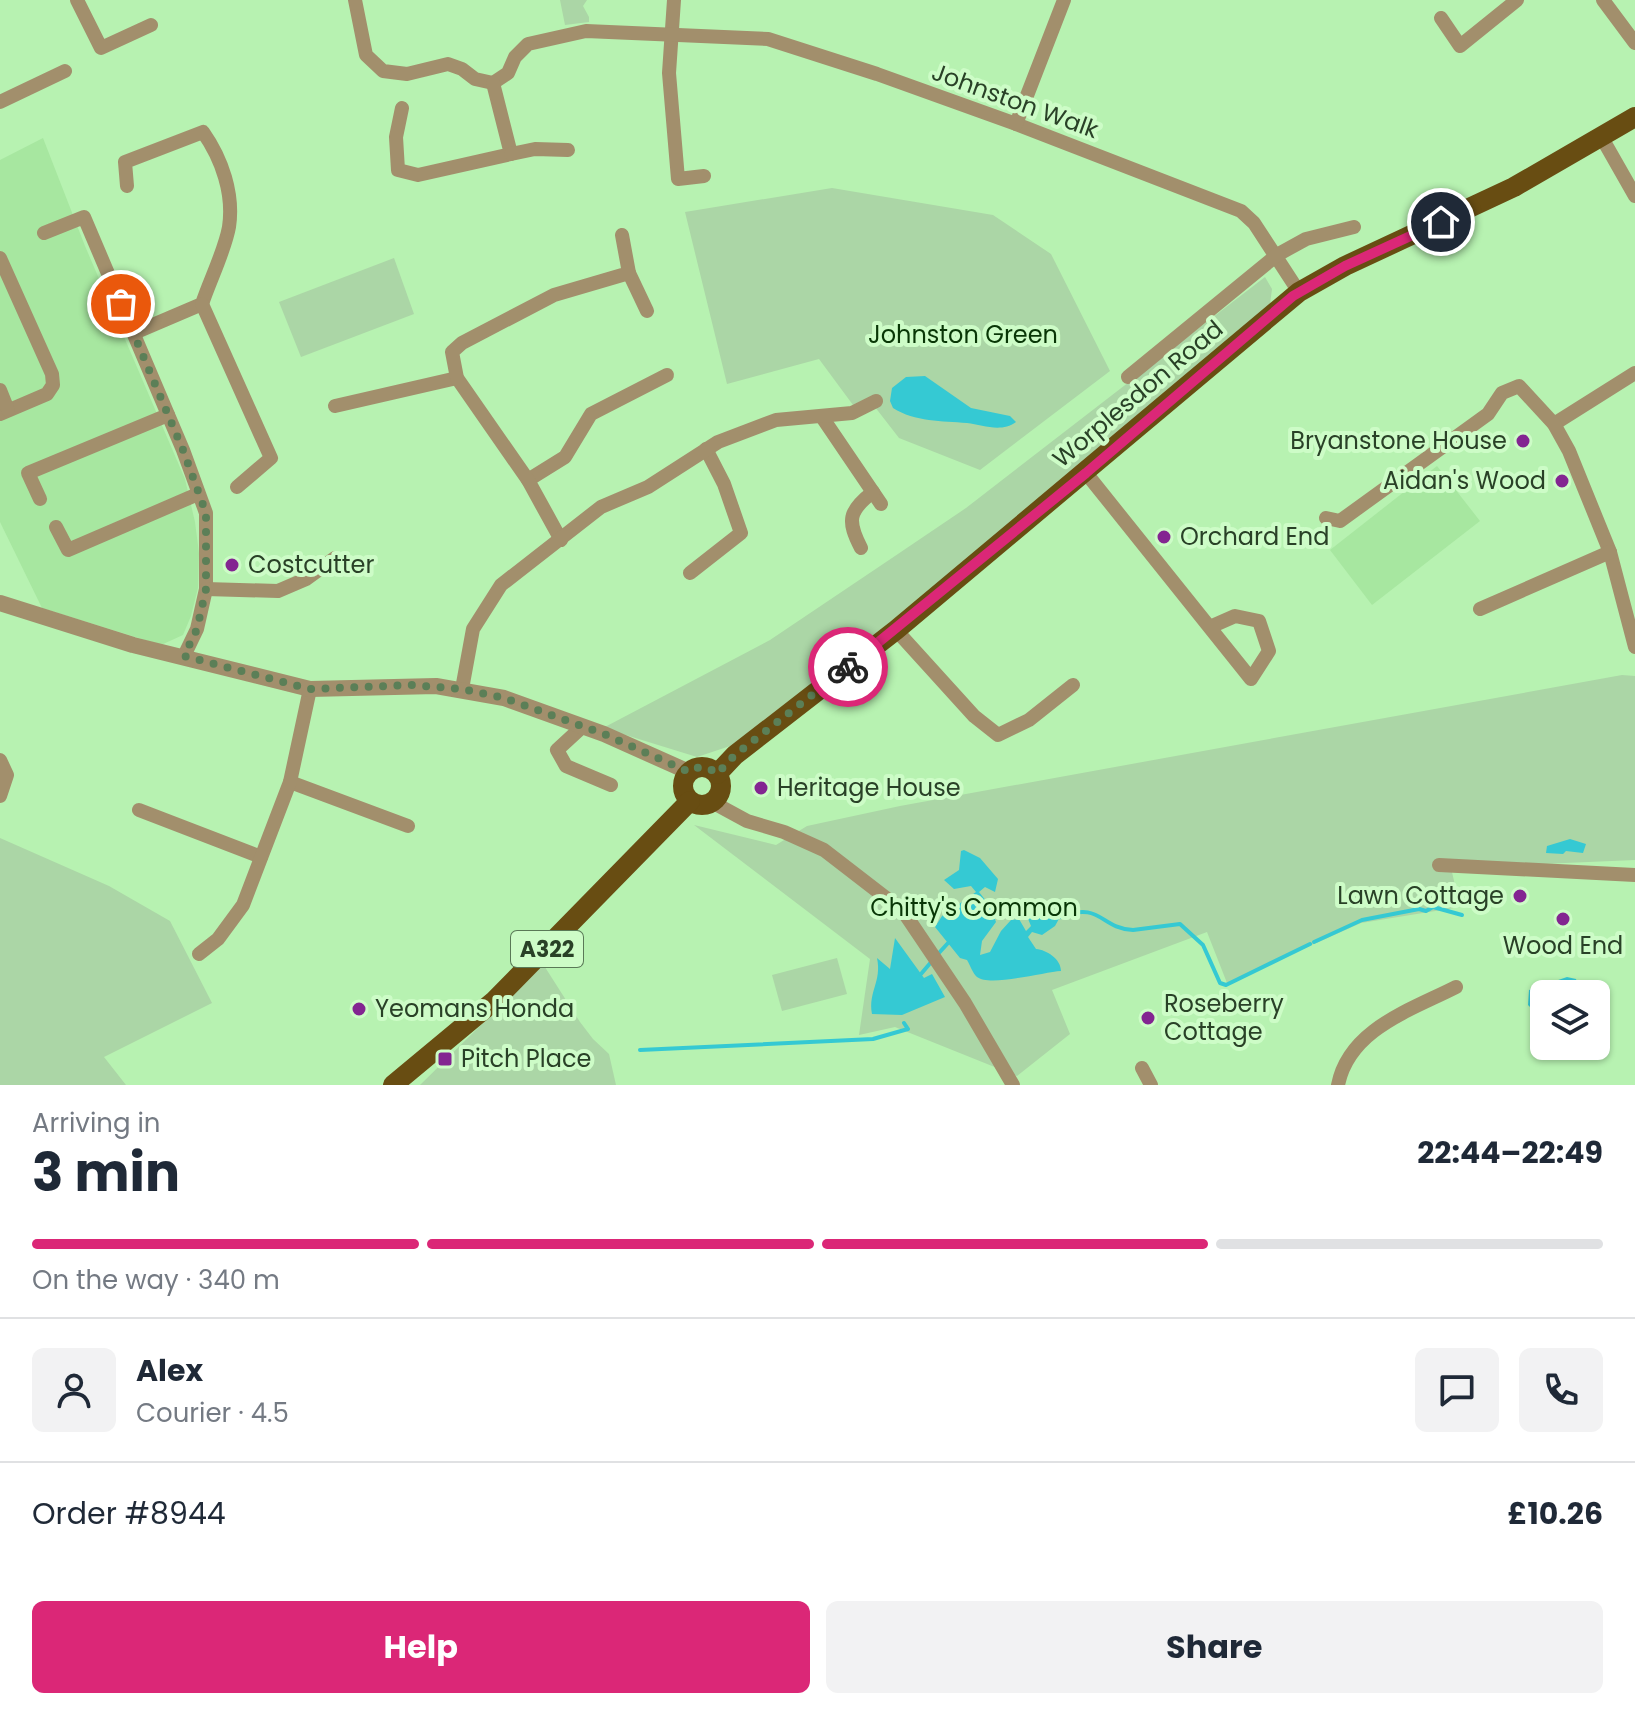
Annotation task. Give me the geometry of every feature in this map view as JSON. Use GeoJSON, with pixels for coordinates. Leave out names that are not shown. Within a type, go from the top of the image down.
{"type":"FeatureCollection","features":[{"type":"Feature","properties":{"kind":"main road","name":"Worplesdon Road"},"geometry":{"type":"LineString","coordinates":[[717,774],[735,755],[896,630],[1086,473],[1299,292],[1345,266],[1514,187],[1635,117]]}},
{"type":"Feature","properties":{"kind":"main road"},"geometry":{"type":"LineString","coordinates":[[700,767],[712,769],[717,774],[720,792],[712,802],[699,805],[690,801],[683,787],[689,772],[700,767]]}},
{"type":"Feature","properties":{"kind":"main road","name":"A322"},"geometry":{"type":"LineString","coordinates":[[393,1085],[494,1001],[690,801]]}},
{"type":"Feature","properties":{"kind":"street"},"geometry":{"type":"LineString","coordinates":[[77,0],[101,48],[151,25]]}},
{"type":"Feature","properties":{"kind":"street"},"geometry":{"type":"LineString","coordinates":[[355,0],[366,55],[383,71],[407,74],[448,64],[462,69],[475,79],[493,83],[511,154]]}},
{"type":"Feature","properties":{"kind":"street"},"geometry":{"type":"LineString","coordinates":[[674,0],[669,73],[678,179],[704,176]]}},
{"type":"Feature","properties":{"kind":"street"},"geometry":{"type":"LineString","coordinates":[[1016,124],[1064,0]]}},
{"type":"Feature","properties":{"kind":"street"},"geometry":{"type":"LineString","coordinates":[[1441,18],[1460,46],[1517,0]]}},
{"type":"Feature","properties":{"kind":"street"},"geometry":{"type":"LineString","coordinates":[[1603,0],[1635,43]]}},
{"type":"Feature","properties":{"kind":"street","name":"Johnston Walk"},"geometry":{"type":"LineString","coordinates":[[493,83],[508,73],[515,57],[528,44],[563,34],[586,31],[768,39],[1016,124],[1241,211],[1254,223],[1277,255],[1299,292]]}},
{"type":"Feature","properties":{"kind":"street"},"geometry":{"type":"LineString","coordinates":[[0,102],[65,71]]}},
{"type":"Feature","properties":{"kind":"street"},"geometry":{"type":"LineString","coordinates":[[402,108],[396,137],[398,170],[418,175],[535,149],[568,150]]}},
{"type":"Feature","properties":{"kind":"street"},"geometry":{"type":"LineString","coordinates":[[127,186],[125,162],[203,132],[214,148],[228,185],[229,227],[202,304],[236,373],[271,458],[237,487]]}},
{"type":"Feature","properties":{"kind":"street"},"geometry":{"type":"LineString","coordinates":[[1602,138],[1635,196]]}},
{"type":"Feature","properties":{"kind":"street"},"geometry":{"type":"LineString","coordinates":[[44,233],[84,217],[206,513],[206,589],[197,629],[184,656]]}},
{"type":"Feature","properties":{"kind":"street"},"geometry":{"type":"LineString","coordinates":[[1128,377],[1277,255],[1306,239],[1354,227]]}},
{"type":"Feature","properties":{"kind":"street"},"geometry":{"type":"LineString","coordinates":[[622,235],[629,273],[647,311]]}},
{"type":"Feature","properties":{"kind":"street"},"geometry":{"type":"LineString","coordinates":[[0,258],[52,374],[53,385],[47,394],[4,412],[0,390]]}},
{"type":"Feature","properties":{"kind":"street"},"geometry":{"type":"LineString","coordinates":[[561,540],[528,480],[457,378],[452,352],[462,343],[554,295],[629,273]]}},
{"type":"Feature","properties":{"kind":"street"},"geometry":{"type":"LineString","coordinates":[[134,333],[202,304]]}},
{"type":"Feature","properties":{"kind":"street"},"geometry":{"type":"LineString","coordinates":[[1554,424],[1635,373]]}},
{"type":"Feature","properties":{"kind":"street"},"geometry":{"type":"LineString","coordinates":[[528,480],[565,457],[591,414],[667,375]]}},
{"type":"Feature","properties":{"kind":"street"},"geometry":{"type":"LineString","coordinates":[[335,406],[457,378]]}},
{"type":"Feature","properties":{"kind":"street"},"geometry":{"type":"LineString","coordinates":[[1326,518],[1340,521],[1488,414],[1502,393],[1519,386],[1554,424],[1569,451],[1629,598],[1635,647]]}},
{"type":"Feature","properties":{"kind":"street"},"geometry":{"type":"LineString","coordinates":[[462,689],[473,629],[501,585],[601,507],[648,487],[718,442],[776,420],[852,413],[876,401]]}},
{"type":"Feature","properties":{"kind":"street"},"geometry":{"type":"LineString","coordinates":[[40,499],[28,473],[168,415]]}},
{"type":"Feature","properties":{"kind":"street"},"geometry":{"type":"LineString","coordinates":[[822,417],[877,498],[858,503],[853,511],[851,528],[861,548]]}},
{"type":"Feature","properties":{"kind":"street"},"geometry":{"type":"LineString","coordinates":[[690,573],[741,533],[724,484],[706,449]]}},
{"type":"Feature","properties":{"kind":"street"},"geometry":{"type":"LineString","coordinates":[[1086,473],[1251,679],[1269,651],[1259,621],[1235,616],[1210,627]]}},
{"type":"Feature","properties":{"kind":"street"},"geometry":{"type":"LineString","coordinates":[[56,527],[68,550],[198,494]]}},
{"type":"Feature","properties":{"kind":"street"},"geometry":{"type":"LineString","coordinates":[[1480,609],[1610,552]]}},
{"type":"Feature","properties":{"kind":"street"},"geometry":{"type":"LineString","coordinates":[[206,589],[278,591],[306,579],[335,558]]}},
{"type":"Feature","properties":{"kind":"street"},"geometry":{"type":"LineString","coordinates":[[0,603],[133,645],[310,689],[412,685],[462,689],[504,698],[630,744],[689,772]]}},
{"type":"Feature","properties":{"kind":"street"},"geometry":{"type":"LineString","coordinates":[[896,630],[974,716],[998,735],[1029,720],[1073,685]]}},
{"type":"Feature","properties":{"kind":"street"},"geometry":{"type":"LineString","coordinates":[[199,954],[218,939],[243,905],[290,782],[310,689]]}},
{"type":"Feature","properties":{"kind":"street"},"geometry":{"type":"LineString","coordinates":[[582,727],[557,750],[566,766],[611,785]]}},
{"type":"Feature","properties":{"kind":"street"},"geometry":{"type":"LineString","coordinates":[[0,760],[7,775],[0,796]]}},
{"type":"Feature","properties":{"kind":"street"},"geometry":{"type":"LineString","coordinates":[[290,782],[408,826]]}},
{"type":"Feature","properties":{"kind":"street"},"geometry":{"type":"LineString","coordinates":[[712,802],[747,821],[784,832],[824,850],[903,911],[965,1003],[1013,1085]]}},
{"type":"Feature","properties":{"kind":"street"},"geometry":{"type":"LineString","coordinates":[[139,810],[261,857]]}},
{"type":"Feature","properties":{"kind":"street"},"geometry":{"type":"LineString","coordinates":[[1439,865],[1635,875]]}},
{"type":"Feature","properties":{"kind":"street"},"geometry":{"type":"LineString","coordinates":[[1338,1085],[1357,1044],[1375,1028],[1456,987]]}},
{"type":"Feature","properties":{"kind":"street"},"geometry":{"type":"LineString","coordinates":[[1142,1068],[1151,1085]]}},
{"type":"Feature","properties":{"kind":"shaded area"},"geometry":{"type":"Polygon","coordinates":[[[43,138],[85,246],[185,479],[199,553],[198,588],[183,635],[161,645],[42,608],[0,522],[0,160],[43,138]]]}},
{"type":"Feature","properties":{"kind":"shaded area"},"geometry":{"type":"Polygon","coordinates":[[[1437,466],[1480,521],[1372,605],[1330,550],[1437,466]]]}},
{"type":"Feature","properties":{"kind":"green space"},"geometry":{"type":"Polygon","coordinates":[[[560,0],[587,0],[583,6],[589,22],[565,25],[560,0]]]}},
{"type":"Feature","properties":{"kind":"green space","name":"Johnston Green"},"geometry":{"type":"Polygon","coordinates":[[[832,188],[993,215],[1051,254],[1110,371],[980,470],[899,438],[868,398],[853,405],[819,359],[727,384],[685,212],[832,188]]]}},
{"type":"Feature","properties":{"kind":"green space"},"geometry":{"type":"Polygon","coordinates":[[[394,258],[414,314],[301,357],[279,302],[394,258]]]}},
{"type":"Feature","properties":{"kind":"green space"},"geometry":{"type":"Polygon","coordinates":[[[1265,277],[1272,289],[1270,304],[990,544],[733,745],[697,757],[603,728],[770,640],[966,508],[1265,277]]]}},
{"type":"Feature","properties":{"kind":"green space","name":"Chitty's Common"},"geometry":{"type":"Polygon","coordinates":[[[1622,675],[1635,676],[1635,860],[1516,865],[1449,859],[1460,907],[1361,923],[1227,983],[1207,932],[1052,990],[1070,1034],[1017,1076],[895,1027],[859,1035],[870,959],[694,825],[776,845],[807,826],[900,806],[1622,675]]]}},
{"type":"Feature","properties":{"kind":"green space"},"geometry":{"type":"Polygon","coordinates":[[[0,838],[109,886],[170,921],[212,1003],[104,1057],[126,1085],[0,1085],[0,838]]]}},
{"type":"Feature","properties":{"kind":"green space"},"geometry":{"type":"Polygon","coordinates":[[[837,958],[847,994],[782,1011],[772,975],[837,958]]]}},
{"type":"Feature","properties":{"kind":"green space"},"geometry":{"type":"Polygon","coordinates":[[[543,964],[580,1022],[609,1054],[616,1085],[420,1085],[543,964]]]}},
{"type":"Feature","properties":{"kind":"water"},"geometry":{"type":"Polygon","coordinates":[[[925,376],[971,408],[1010,416],[1016,422],[1004,427],[992,427],[938,421],[901,413],[893,408],[890,401],[892,388],[906,377],[925,376]]]}},
{"type":"Feature","properties":{"kind":"water"},"geometry":{"type":"Polygon","coordinates":[[[1570,839],[1586,844],[1583,853],[1546,853],[1547,846],[1570,839]]]}},
{"type":"Feature","properties":{"kind":"water"},"geometry":{"type":"Polygon","coordinates":[[[961,851],[980,858],[998,879],[995,892],[985,887],[979,892],[990,906],[996,922],[982,941],[980,955],[990,952],[1011,920],[1019,919],[1026,931],[1031,926],[1026,914],[1043,910],[1060,917],[1055,926],[1042,935],[1032,932],[1028,937],[1036,949],[1056,959],[1061,971],[1005,980],[984,980],[976,976],[967,960],[960,958],[935,927],[942,916],[976,892],[971,886],[954,889],[944,880],[959,870],[961,851]]]}},
{"type":"Feature","properties":{"kind":"water"},"geometry":{"type":"Polygon","coordinates":[[[895,938],[924,978],[932,974],[945,997],[902,1015],[872,1014],[878,974],[877,958],[890,969],[895,938]]]}},
{"type":"Feature","properties":{"kind":"waterway"},"geometry":{"type":"LineString","coordinates":[[1314,942],[1362,920],[1419,909],[1426,911],[1433,907],[1462,915]]}},
{"type":"Feature","properties":{"kind":"waterway"},"geometry":{"type":"LineString","coordinates":[[1060,917],[1084,912],[1133,930],[1180,924],[1203,945],[1220,983],[1226,985],[1310,944]]}},
{"type":"Feature","properties":{"kind":"waterway"},"geometry":{"type":"LineString","coordinates":[[938,954],[948,943]]}},
{"type":"Feature","properties":{"kind":"waterway"},"geometry":{"type":"LineString","coordinates":[[921,974],[932,961]]}},
{"type":"Feature","properties":{"kind":"waterway"},"geometry":{"type":"LineString","coordinates":[[640,1050],[873,1039],[908,1029],[904,1023]]}},
{"type":"Feature","properties":{"kind":"way so far"},"geometry":{"type":"LineString","coordinates":[[121,304],[183,450],[206,513],[206,589],[197,629],[184,656],[310,689],[436,686],[504,698],[630,744],[689,772],[694,768],[706,767],[717,774],[735,755],[848,667]]}},
{"type":"Feature","properties":{"kind":"place","name":"Bryanstone House"},"geometry":{"type":"Point","coordinates":[1523,441]}},
{"type":"Feature","properties":{"kind":"place","name":"Aidan's Wood"},"geometry":{"type":"Point","coordinates":[1562,481]}},
{"type":"Feature","properties":{"kind":"place","name":"Orchard End"},"geometry":{"type":"Point","coordinates":[1164,537]}},
{"type":"Feature","properties":{"kind":"place","name":"Costcutter"},"geometry":{"type":"Point","coordinates":[232,565]}},
{"type":"Feature","properties":{"kind":"place","name":"Heritage House"},"geometry":{"type":"Point","coordinates":[761,788]}},
{"type":"Feature","properties":{"kind":"place","name":"Lawn Cottage"},"geometry":{"type":"Point","coordinates":[1520,896]}},
{"type":"Feature","properties":{"kind":"place","name":"Wood End"},"geometry":{"type":"Point","coordinates":[1563,919]}},
{"type":"Feature","properties":{"kind":"place","name":"Yeomans Honda"},"geometry":{"type":"Point","coordinates":[359,1009]}},
{"type":"Feature","properties":{"kind":"place","name":"Roseberry Cottage"},"geometry":{"type":"Point","coordinates":[1148,1018]}},
{"type":"Feature","properties":{"kind":"place","name":"Pitch Place"},"geometry":{"type":"Point","coordinates":[445,1059]}},
{"type":"Feature","properties":{"kind":"route"},"geometry":{"type":"LineString","coordinates":[[848,667],[1086,473],[1293,296],[1345,266],[1441,222]]}}]}
